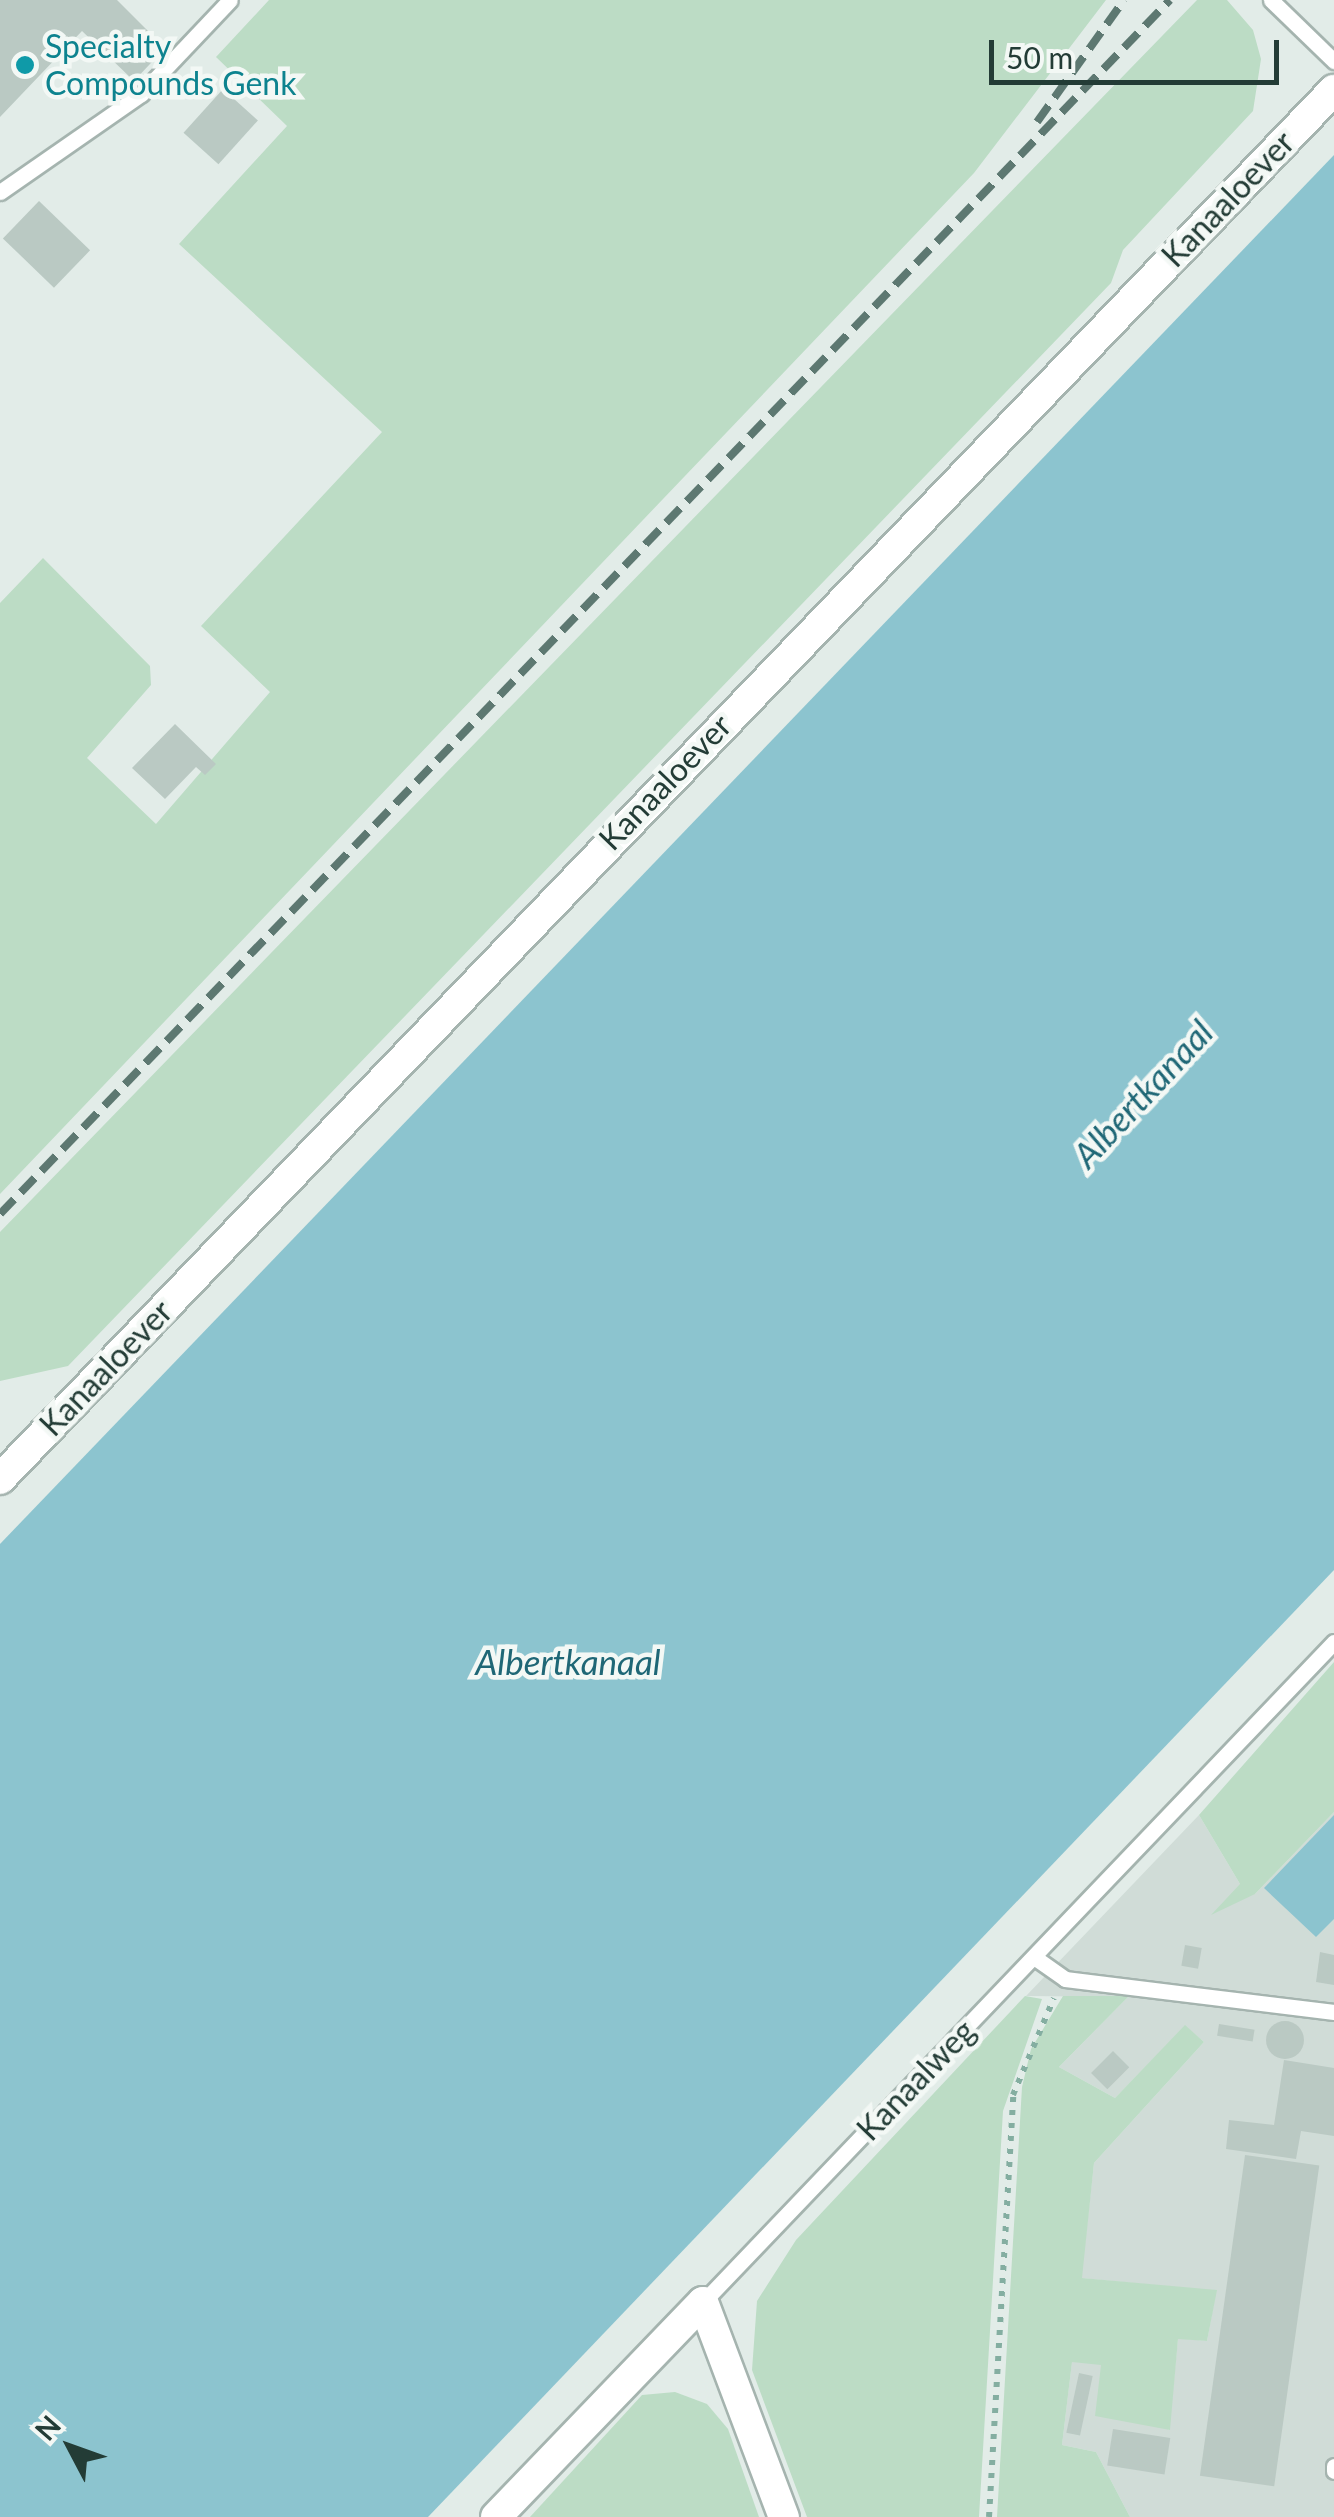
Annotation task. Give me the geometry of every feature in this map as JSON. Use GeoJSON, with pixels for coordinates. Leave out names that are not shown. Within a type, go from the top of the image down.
{"type":"FeatureCollection","features":[{"type":"Feature","properties":{"kind":"street","name":"Kanaaloever"},"geometry":{"type":"LineString","coordinates":[[3,1469],[1334,90]]}},
{"type":"Feature","properties":{"kind":"street","name":"Kanaalweg"},"geometry":{"type":"LineString","coordinates":[[496,2517],[703,2302]]}},
{"type":"Feature","properties":{"kind":"street"},"geometry":{"type":"LineString","coordinates":[[703,2302],[784,2517]]}},
{"type":"Feature","properties":{"kind":"lane"},"geometry":{"type":"LineString","coordinates":[[0,192],[141,94],[230,0]]}},
{"type":"Feature","properties":{"kind":"lane"},"geometry":{"type":"LineString","coordinates":[[1270,0],[1334,61]]}},
{"type":"Feature","properties":{"kind":"lane","name":"Kanaalweg"},"geometry":{"type":"LineString","coordinates":[[703,2302],[1334,1642]]}},
{"type":"Feature","properties":{"kind":"lane"},"geometry":{"type":"LineString","coordinates":[[1034,1957],[1065,1978],[1334,2012]]}},
{"type":"Feature","properties":{"kind":"path","name":"Kanaalweg"},"geometry":{"type":"LineString","coordinates":[[989,2517],[1013,2095],[1027,2045],[1065,1978]]}},
{"type":"Feature","properties":{"kind":"shaded area"},"geometry":{"type":"Polygon","coordinates":[[[1334,1812],[1334,2517],[1130,2517],[1096,2452],[1062,2445],[1072,2361],[1101,2364],[1169,2430],[1178,2338],[1207,2341],[1216,2291],[1081,2278],[1094,2163],[1204,2042],[1185,2026],[1115,2098],[1059,2067],[1128,1997],[1026,1996],[1199,1815],[1240,1884],[1255,1894],[1334,1812]]]}},
{"type":"Feature","properties":{"kind":"green space"},"geometry":{"type":"Polygon","coordinates":[[[269,0],[1106,0],[974,173],[0,1194],[0,603],[43,558],[150,666],[151,685],[87,758],[156,824],[270,692],[201,626],[382,432],[179,244],[287,126],[216,57],[269,0]]]}},
{"type":"Feature","properties":{"kind":"green space"},"geometry":{"type":"Polygon","coordinates":[[[1197,0],[1227,0],[1253,30],[1261,59],[1253,111],[1123,250],[1111,283],[68,1366],[0,1381],[0,1232],[1197,0]]]}},
{"type":"Feature","properties":{"kind":"green space"},"geometry":{"type":"Polygon","coordinates":[[[1334,1662],[1334,1812],[1255,1894],[1211,1915],[1240,1884],[1199,1815],[1334,1662]]]}},
{"type":"Feature","properties":{"kind":"green space"},"geometry":{"type":"Polygon","coordinates":[[[1025,1996],[1042,1999],[1003,2111],[979,2517],[807,2517],[752,2370],[757,2301],[796,2240],[1025,1996]]]}},
{"type":"Feature","properties":{"kind":"green space"},"geometry":{"type":"Polygon","coordinates":[[[1063,1996],[1129,1996],[1059,2067],[1115,2098],[1185,2025],[1204,2042],[1094,2163],[1082,2278],[1217,2290],[1207,2341],[1178,2339],[1170,2430],[1095,2416],[1101,2365],[1072,2362],[1062,2445],[1096,2452],[1130,2517],[997,2517],[1022,2087],[1031,2049],[1063,1996]]]}},
{"type":"Feature","properties":{"kind":"green space"},"geometry":{"type":"Polygon","coordinates":[[[675,2392],[707,2404],[728,2429],[759,2517],[530,2517],[642,2395],[675,2392]]]}},
{"type":"Feature","properties":{"kind":"water","name":"Albertkanaal"},"geometry":{"type":"Polygon","coordinates":[[[1334,155],[1334,1570],[428,2517],[0,2517],[0,1544],[1334,155]]]}},
{"type":"Feature","properties":{"kind":"water"},"geometry":{"type":"Polygon","coordinates":[[[1334,1815],[1334,1919],[1316,1937],[1264,1888],[1334,1815]]]}},
{"type":"Feature","properties":{"kind":"building","name":"Specialty Compounds Genk"},"geometry":{"type":"Polygon","coordinates":[[[0,0],[117,0],[165,48],[134,81],[82,31],[0,117],[0,0]]]}},
{"type":"Feature","properties":{"kind":"building"},"geometry":{"type":"Polygon","coordinates":[[[223,89],[258,120],[218,164],[184,133],[223,89]]]}},
{"type":"Feature","properties":{"kind":"building"},"geometry":{"type":"Polygon","coordinates":[[[39,201],[90,250],[54,288],[3,238],[39,201]]]}},
{"type":"Feature","properties":{"kind":"building"},"geometry":{"type":"Polygon","coordinates":[[[175,724],[216,764],[205,775],[196,767],[165,799],[132,768],[175,724]]]}},
{"type":"Feature","properties":{"kind":"building"},"geometry":{"type":"Polygon","coordinates":[[[1185,1945],[1202,1948],[1198,1969],[1181,1966],[1185,1945]]]}},
{"type":"Feature","properties":{"kind":"building"},"geometry":{"type":"Polygon","coordinates":[[[1320,1952],[1334,1955],[1334,1985],[1316,1982],[1320,1952]]]}},
{"type":"Feature","properties":{"kind":"building"},"geometry":{"type":"Polygon","coordinates":[[[1285,2021],[1298,2027],[1304,2040],[1298,2053],[1285,2059],[1272,2053],[1266,2040],[1272,2027],[1285,2021]]]}},
{"type":"Feature","properties":{"kind":"building"},"geometry":{"type":"Polygon","coordinates":[[[1219,2024],[1255,2030],[1253,2041],[1217,2036],[1219,2024]]]}},
{"type":"Feature","properties":{"kind":"building"},"geometry":{"type":"Polygon","coordinates":[[[1113,2051],[1129,2067],[1107,2089],[1091,2073],[1113,2051]]]}},
{"type":"Feature","properties":{"kind":"building"},"geometry":{"type":"Polygon","coordinates":[[[1284,2060],[1334,2068],[1334,2136],[1301,2131],[1296,2159],[1226,2149],[1229,2120],[1274,2125],[1284,2060]]]}},
{"type":"Feature","properties":{"kind":"building"},"geometry":{"type":"Polygon","coordinates":[[[1245,2155],[1319,2165],[1274,2486],[1200,2476],[1245,2155]]]}},
{"type":"Feature","properties":{"kind":"building"},"geometry":{"type":"Polygon","coordinates":[[[1079,2373],[1093,2376],[1080,2436],[1066,2433],[1079,2373]]]}},
{"type":"Feature","properties":{"kind":"building"},"geometry":{"type":"Polygon","coordinates":[[[1113,2429],[1170,2438],[1164,2475],[1107,2466],[1113,2429]]]}},
{"type":"Feature","properties":{"kind":"railway"},"geometry":{"type":"LineString","coordinates":[[1037,122],[1124,0]]}},
{"type":"Feature","properties":{"kind":"railway"},"geometry":{"type":"LineString","coordinates":[[0,1214],[1170,0]]}},
{"type":"Feature","properties":{"kind":"place","name":"Specialty Compounds Genk"},"geometry":{"type":"Point","coordinates":[25,65]}}]}
